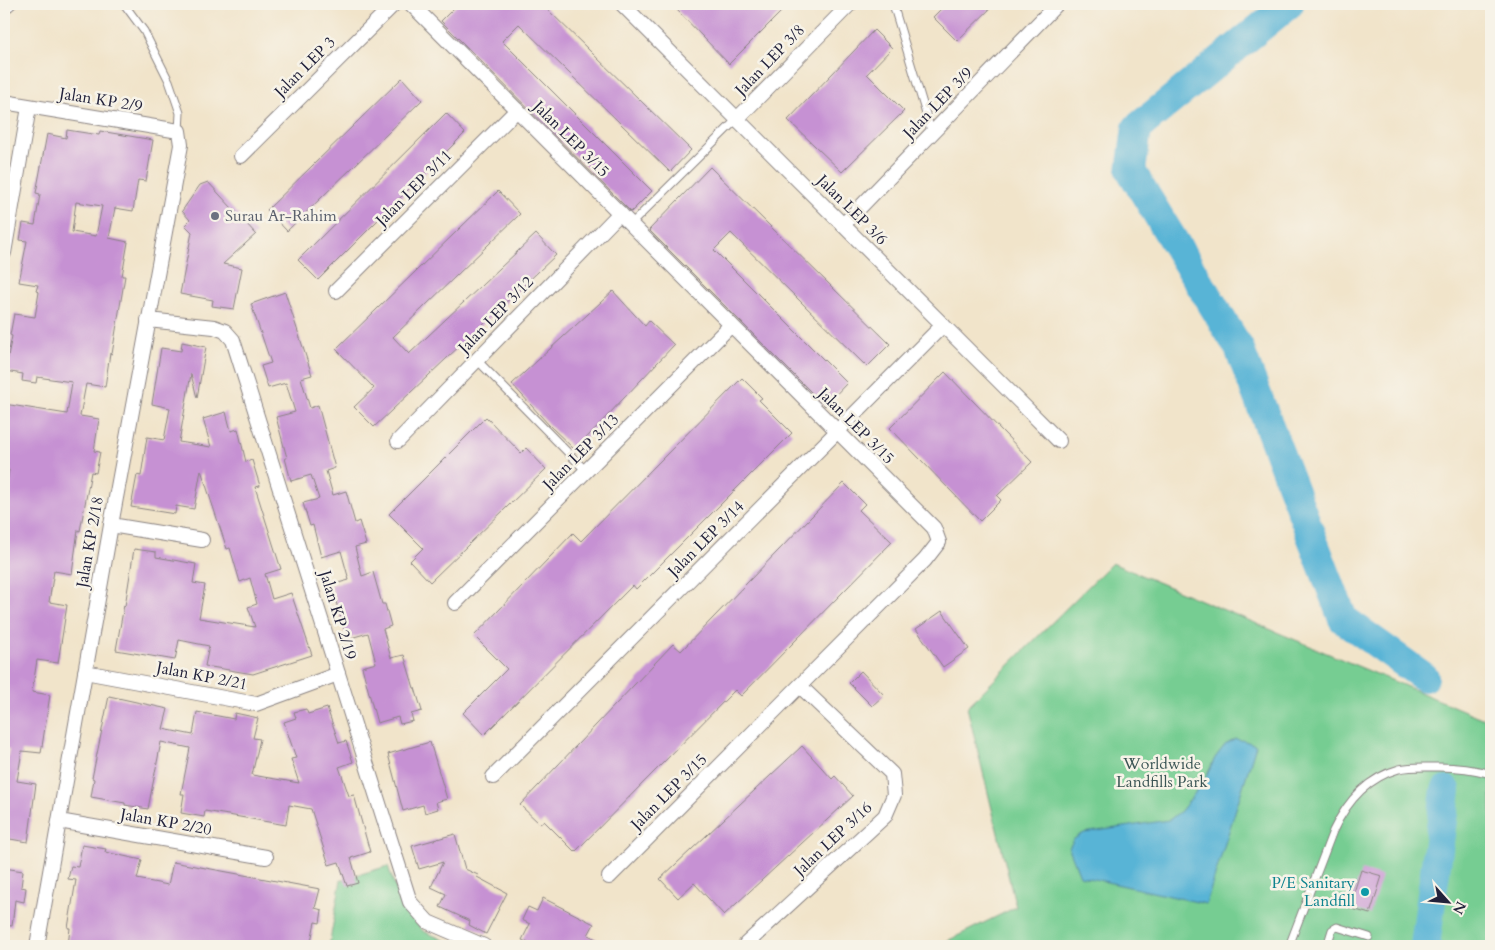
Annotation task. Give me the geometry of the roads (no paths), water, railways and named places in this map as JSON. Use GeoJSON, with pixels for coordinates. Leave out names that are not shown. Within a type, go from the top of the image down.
{"type":"FeatureCollection","features":[{"type":"Feature","properties":{"kind":"street","name":"Jalan LEP 3"},"geometry":{"type":"LineString","coordinates":[[241,156],[394,4]]}},
{"type":"Feature","properties":{"kind":"street","name":"Jalan LEP 3/15"},"geometry":{"type":"LineString","coordinates":[[411,4],[934,528],[939,542],[925,560],[609,877]]}},
{"type":"Feature","properties":{"kind":"street","name":"Jalan LEP 3/6"},"geometry":{"type":"LineString","coordinates":[[622,4],[1058,441]]}},
{"type":"Feature","properties":{"kind":"street","name":"Jalan LEP 3/8"},"geometry":{"type":"LineString","coordinates":[[737,119],[850,4]]}},
{"type":"Feature","properties":{"kind":"street","name":"Jalan LEP 3/9"},"geometry":{"type":"LineString","coordinates":[[843,225],[1057,4]]}},
{"type":"Feature","properties":{"kind":"street","name":"Jalan KP 2/9"},"geometry":{"type":"LineString","coordinates":[[4,102],[180,138]]}},
{"type":"Feature","properties":{"kind":"street"},"geometry":{"type":"LineString","coordinates":[[4,253],[29,107]]}},
{"type":"Feature","properties":{"kind":"street","name":"Jalan LEP 3/11"},"geometry":{"type":"LineString","coordinates":[[336,291],[517,110]]}},
{"type":"Feature","properties":{"kind":"street","name":"Jalan KP 2/18"},"geometry":{"type":"LineString","coordinates":[[37,946],[180,138]]}},
{"type":"Feature","properties":{"kind":"street","name":"Jalan LEP 3/12"},"geometry":{"type":"LineString","coordinates":[[398,442],[620,213]]}},
{"type":"Feature","properties":{"kind":"street","name":"Jalan KP 2/19"},"geometry":{"type":"LineString","coordinates":[[148,320],[214,327],[225,331],[233,340],[410,902],[428,922],[484,946]]}},
{"type":"Feature","properties":{"kind":"street","name":"Jalan LEP 3/13"},"geometry":{"type":"LineString","coordinates":[[455,603],[732,325]]}},
{"type":"Feature","properties":{"kind":"street","name":"Jalan LEP 3/14"},"geometry":{"type":"LineString","coordinates":[[493,777],[943,325]]}},
{"type":"Feature","properties":{"kind":"street"},"geometry":{"type":"LineString","coordinates":[[111,525],[202,540]]}},
{"type":"Feature","properties":{"kind":"street","name":"Jalan KP 2/21"},"geometry":{"type":"LineString","coordinates":[[85,672],[256,704],[338,674]]}},
{"type":"Feature","properties":{"kind":"street","name":"Jalan LEP 3/16"},"geometry":{"type":"LineString","coordinates":[[746,944],[885,816],[894,795],[892,774],[800,686]]}},
{"type":"Feature","properties":{"kind":"street","name":"Jalan KP 2/20"},"geometry":{"type":"LineString","coordinates":[[59,821],[266,857]]}},
{"type":"Feature","properties":{"kind":"lane"},"geometry":{"type":"LineString","coordinates":[[4,12],[13,4]]}},
{"type":"Feature","properties":{"kind":"lane"},"geometry":{"type":"LineString","coordinates":[[124,4],[144,31],[170,81],[180,113],[180,138]]}},
{"type":"Feature","properties":{"kind":"lane"},"geometry":{"type":"LineString","coordinates":[[893,4],[932,134]]}},
{"type":"Feature","properties":{"kind":"lane"},"geometry":{"type":"LineString","coordinates":[[631,224],[737,119]]}},
{"type":"Feature","properties":{"kind":"lane"},"geometry":{"type":"LineString","coordinates":[[477,360],[586,471]]}},
{"type":"Feature","properties":{"kind":"lane"},"geometry":{"type":"LineString","coordinates":[[1289,946],[1333,831],[1341,814],[1358,792],[1399,769],[1445,767],[1477,770],[1491,774]]}},
{"type":"Feature","properties":{"kind":"lane"},"geometry":{"type":"LineString","coordinates":[[1327,946],[1332,930],[1337,927],[1369,937]]}},
{"type":"Feature","properties":{"kind":"water"},"geometry":{"type":"Polygon","coordinates":[[[1236,739],[1256,745],[1206,904],[1080,876],[1069,848],[1074,839],[1084,833],[1169,820],[1181,811],[1192,797],[1225,745],[1236,739]]]}},
{"type":"Feature","properties":{"kind":"waterway"},"geometry":{"type":"LineString","coordinates":[[1289,4],[1137,128],[1131,171],[1239,348],[1343,619],[1424,677]]}},
{"type":"Feature","properties":{"kind":"waterway"},"geometry":{"type":"LineString","coordinates":[[1425,946],[1446,790]]}},
{"type":"Feature","properties":{"kind":"place","name":"Surau Ar-Rahim"},"geometry":{"type":"Point","coordinates":[215,216]}},
{"type":"Feature","properties":{"kind":"place","name":"P/E Sanitary Landfill"},"geometry":{"type":"Point","coordinates":[1365,892]}},
{"type":"Feature","properties":{"kind":"park label","name":"Worldwide Landfills Park"},"geometry":{"type":"Point","coordinates":[1162,773]}}]}
